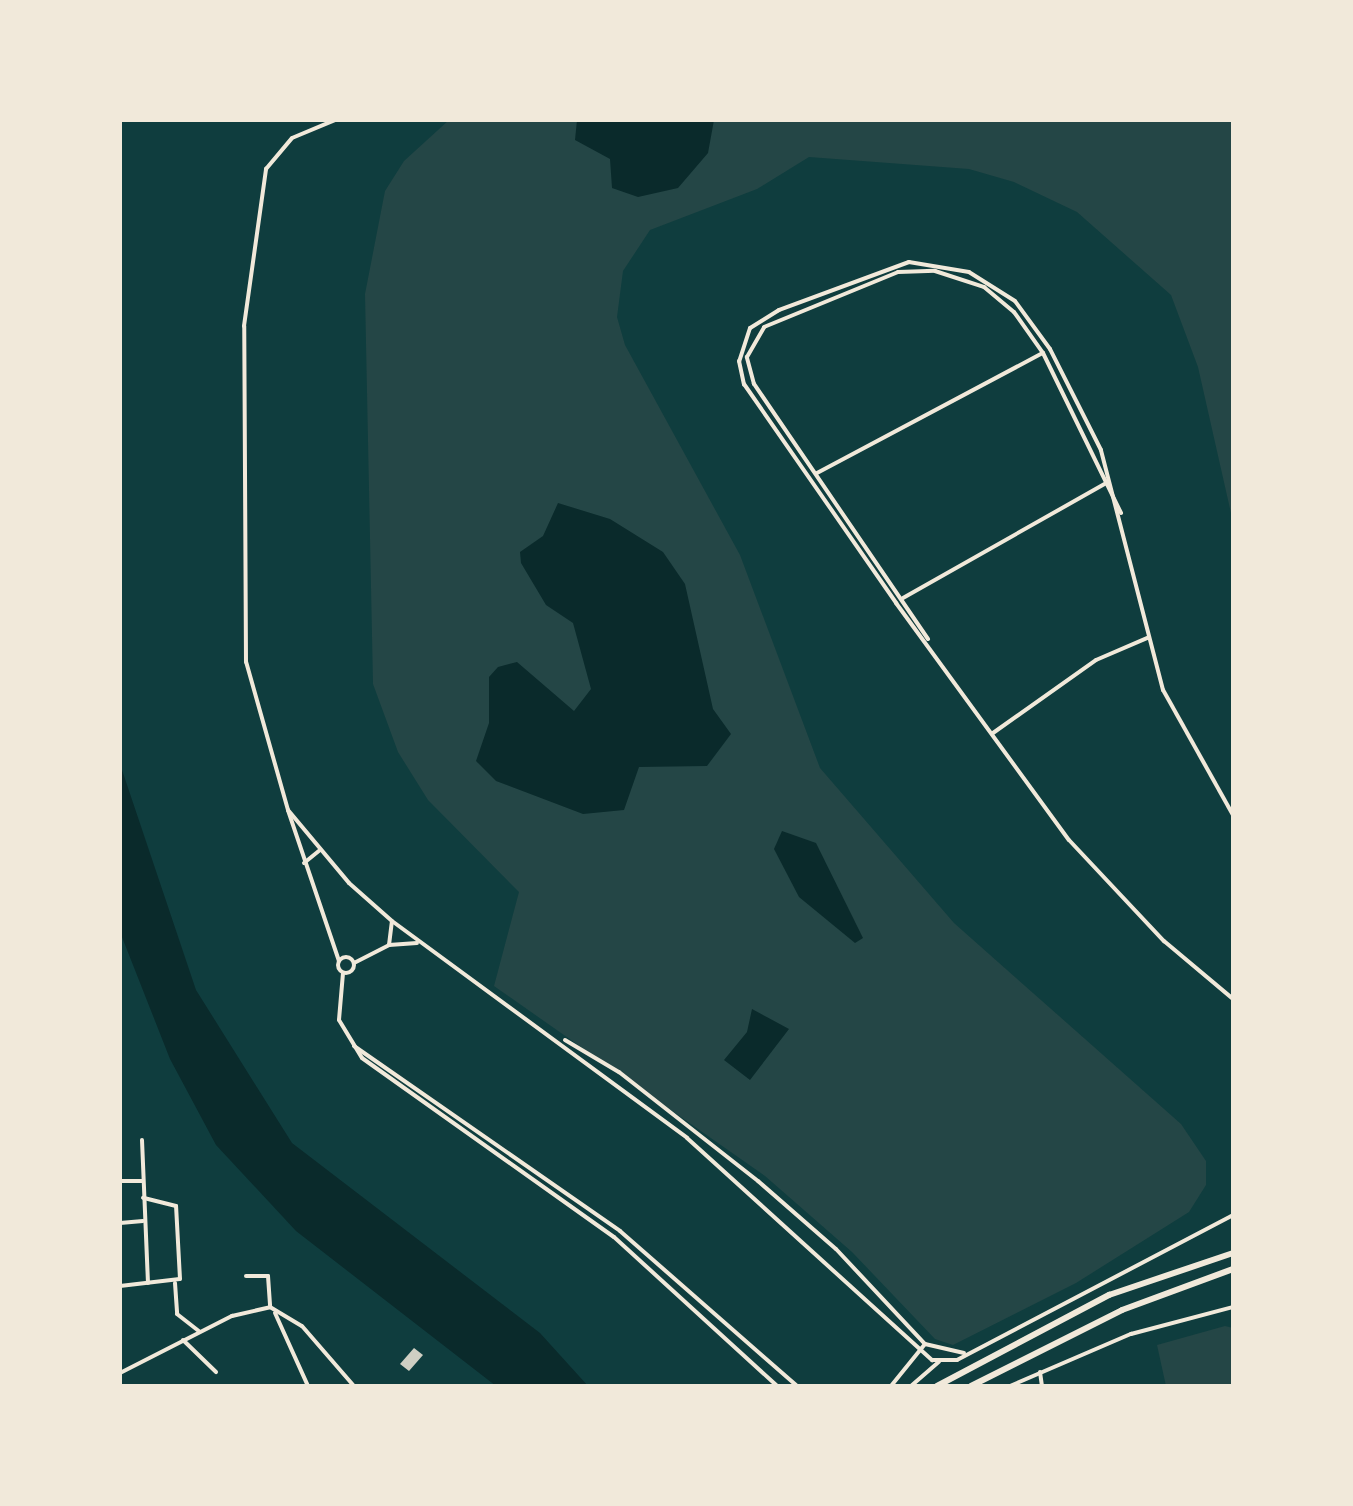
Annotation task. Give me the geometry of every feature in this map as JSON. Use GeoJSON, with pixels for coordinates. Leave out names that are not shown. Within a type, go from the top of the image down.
{"type":"FeatureCollection","features":[{"type":"Feature","properties":{"kind":"main road"},"geometry":{"type":"LineString","coordinates":[[937,1386],[1109,1295],[1233,1253]]}},
{"type":"Feature","properties":{"kind":"main road"},"geometry":{"type":"LineString","coordinates":[[971,1386],[1122,1310],[1233,1269]]}},
{"type":"Feature","properties":{"kind":"street"},"geometry":{"type":"LineString","coordinates":[[335,120],[292,138],[266,169],[244,326],[246,662],[304,863],[343,973],[339,1020],[354,1046],[614,1237],[777,1386]]}},
{"type":"Feature","properties":{"kind":"street"},"geometry":{"type":"LineString","coordinates":[[1233,815],[1181,732],[1148,637],[1123,516],[1101,450],[1057,362],[1026,314],[993,283],[941,263],[909,262],[767,315],[742,345],[744,384],[993,733],[1118,896],[1233,999]]}},
{"type":"Feature","properties":{"kind":"street"},"geometry":{"type":"LineString","coordinates":[[928,642],[903,598],[750,376],[749,350],[770,323],[884,275],[935,271],[994,294],[1043,353],[1123,516]]}},
{"type":"Feature","properties":{"kind":"street"},"geometry":{"type":"LineString","coordinates":[[817,473],[1043,353]]}},
{"type":"Feature","properties":{"kind":"street"},"geometry":{"type":"LineString","coordinates":[[903,598],[1106,483]]}},
{"type":"Feature","properties":{"kind":"street"},"geometry":{"type":"LineString","coordinates":[[993,733],[1063,680],[1148,637]]}},
{"type":"Feature","properties":{"kind":"street"},"geometry":{"type":"LineString","coordinates":[[288,810],[320,850],[392,921],[419,943],[563,1040],[619,1072],[758,1181],[836,1249],[925,1344],[967,1353]]}},
{"type":"Feature","properties":{"kind":"street"},"geometry":{"type":"LineString","coordinates":[[304,863],[320,850]]}},
{"type":"Feature","properties":{"kind":"street"},"geometry":{"type":"LineString","coordinates":[[389,945],[392,921]]}},
{"type":"Feature","properties":{"kind":"street"},"geometry":{"type":"LineString","coordinates":[[343,973],[354,963],[389,945],[419,943]]}},
{"type":"Feature","properties":{"kind":"street"},"geometry":{"type":"LineString","coordinates":[[339,961],[354,963]]}},
{"type":"Feature","properties":{"kind":"street"},"geometry":{"type":"LineString","coordinates":[[563,1040],[750,1190],[920,1351],[939,1362]]}},
{"type":"Feature","properties":{"kind":"street"},"geometry":{"type":"LineString","coordinates":[[354,1046],[620,1231],[797,1386]]}},
{"type":"Feature","properties":{"kind":"street"},"geometry":{"type":"LineString","coordinates":[[142,1140],[148,1283]]}},
{"type":"Feature","properties":{"kind":"street"},"geometry":{"type":"LineString","coordinates":[[120,1181],[142,1181]]}},
{"type":"Feature","properties":{"kind":"street"},"geometry":{"type":"LineString","coordinates":[[143,1198],[176,1206],[177,1314],[199,1331]]}},
{"type":"Feature","properties":{"kind":"street"},"geometry":{"type":"LineString","coordinates":[[911,1386],[939,1362],[967,1353],[1233,1215]]}},
{"type":"Feature","properties":{"kind":"street"},"geometry":{"type":"LineString","coordinates":[[120,1223],[143,1221]]}},
{"type":"Feature","properties":{"kind":"street"},"geometry":{"type":"LineString","coordinates":[[249,1275],[263,1273],[270,1309],[308,1386]]}},
{"type":"Feature","properties":{"kind":"street"},"geometry":{"type":"LineString","coordinates":[[120,1286],[175,1283]]}},
{"type":"Feature","properties":{"kind":"street"},"geometry":{"type":"LineString","coordinates":[[1010,1386],[1131,1334],[1233,1307]]}},
{"type":"Feature","properties":{"kind":"street"},"geometry":{"type":"LineString","coordinates":[[120,1373],[199,1331],[253,1311],[270,1309],[302,1326],[354,1386]]}},
{"type":"Feature","properties":{"kind":"street"},"geometry":{"type":"LineString","coordinates":[[183,1340],[216,1372]]}},
{"type":"Feature","properties":{"kind":"street"},"geometry":{"type":"LineString","coordinates":[[891,1386],[925,1344]]}},
{"type":"Feature","properties":{"kind":"street"},"geometry":{"type":"LineString","coordinates":[[1040,1372],[1042,1386]]}},
{"type":"Feature","properties":{"kind":"shaded area"},"geometry":{"type":"Polygon","coordinates":[[[449,120],[1233,120],[1233,522],[1198,367],[1171,295],[1077,212],[1014,182],[969,169],[809,157],[757,189],[650,230],[623,271],[617,317],[625,345],[740,555],[820,768],[954,923],[1181,1124],[1206,1161],[1206,1185],[1189,1212],[1076,1283],[953,1345],[935,1339],[852,1252],[765,1176],[494,986],[519,892],[428,800],[398,752],[373,684],[365,294],[385,191],[404,161],[449,120]]]}},
{"type":"Feature","properties":{"kind":"shaded area"},"geometry":{"type":"Polygon","coordinates":[[[577,120],[714,120],[708,153],[678,188],[638,197],[612,188],[610,159],[575,140],[577,120]]]}},
{"type":"Feature","properties":{"kind":"shaded area"},"geometry":{"type":"Polygon","coordinates":[[[558,503],[610,519],[663,552],[685,584],[713,709],[731,734],[707,766],[639,767],[624,810],[583,814],[496,781],[476,761],[489,723],[489,677],[498,667],[517,662],[574,711],[591,689],[573,623],[546,605],[521,563],[520,552],[543,536],[558,503]]]}},
{"type":"Feature","properties":{"kind":"shaded area"},"geometry":{"type":"Polygon","coordinates":[[[120,764],[196,990],[292,1143],[540,1333],[588,1386],[496,1386],[296,1231],[216,1145],[170,1059],[120,932],[120,764]]]}},
{"type":"Feature","properties":{"kind":"shaded area"},"geometry":{"type":"Polygon","coordinates":[[[782,831],[816,843],[863,938],[855,943],[799,897],[774,849],[782,831]]]}},
{"type":"Feature","properties":{"kind":"shaded area"},"geometry":{"type":"Polygon","coordinates":[[[752,1009],[789,1029],[750,1080],[724,1060],[747,1032],[752,1009]]]}},
{"type":"Feature","properties":{"kind":"shaded area"},"geometry":{"type":"Polygon","coordinates":[[[1225,1326],[1233,1328],[1233,1386],[1166,1386],[1157,1345],[1225,1326]]]}},
{"type":"Feature","properties":{"kind":"building"},"geometry":{"type":"Polygon","coordinates":[[[414,1348],[423,1355],[409,1371],[400,1364],[414,1348]]]}}]}
